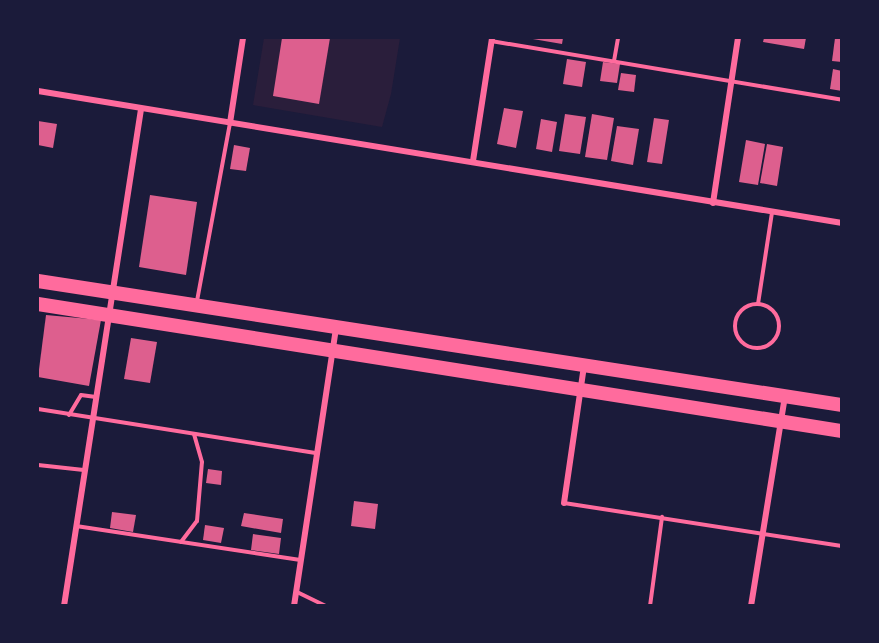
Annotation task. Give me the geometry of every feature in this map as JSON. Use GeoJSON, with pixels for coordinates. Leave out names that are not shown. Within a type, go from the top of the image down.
{"type":"FeatureCollection","features":[{"type":"Feature","properties":{"kind":"main road"},"geometry":{"type":"LineString","coordinates":[[38,281],[842,405]]}},
{"type":"Feature","properties":{"kind":"main road"},"geometry":{"type":"LineString","coordinates":[[38,304],[842,431]]}},
{"type":"Feature","properties":{"kind":"street"},"geometry":{"type":"LineString","coordinates":[[230,123],[243,38]]}},
{"type":"Feature","properties":{"kind":"street"},"geometry":{"type":"LineString","coordinates":[[713,203],[738,38]]}},
{"type":"Feature","properties":{"kind":"street"},"geometry":{"type":"LineString","coordinates":[[473,161],[491,39]]}},
{"type":"Feature","properties":{"kind":"street"},"geometry":{"type":"LineString","coordinates":[[38,91],[473,161],[544,176],[842,223]]}},
{"type":"Feature","properties":{"kind":"street"},"geometry":{"type":"LineString","coordinates":[[64,606],[141,109]]}},
{"type":"Feature","properties":{"kind":"street"},"geometry":{"type":"LineString","coordinates":[[294,606],[336,327]]}},
{"type":"Feature","properties":{"kind":"street"},"geometry":{"type":"LineString","coordinates":[[564,503],[584,365]]}},
{"type":"Feature","properties":{"kind":"street"},"geometry":{"type":"LineString","coordinates":[[751,606],[785,396]]}},
{"type":"Feature","properties":{"kind":"lane"},"geometry":{"type":"LineString","coordinates":[[614,61],[618,38]]}},
{"type":"Feature","properties":{"kind":"lane"},"geometry":{"type":"LineString","coordinates":[[491,39],[842,100]]}},
{"type":"Feature","properties":{"kind":"lane"},"geometry":{"type":"LineString","coordinates":[[196,305],[230,123]]}},
{"type":"Feature","properties":{"kind":"lane"},"geometry":{"type":"LineString","coordinates":[[758,304],[772,212]]}},
{"type":"Feature","properties":{"kind":"lane"},"geometry":{"type":"LineString","coordinates":[[758,304],[765,305],[776,315],[779,329],[773,342],[767,346],[753,348],[746,345],[736,334],[736,320],[744,308],[758,304]]}},
{"type":"Feature","properties":{"kind":"lane"},"geometry":{"type":"LineString","coordinates":[[69,415],[81,395],[96,397]]}},
{"type":"Feature","properties":{"kind":"lane"},"geometry":{"type":"LineString","coordinates":[[38,410],[316,453]]}},
{"type":"Feature","properties":{"kind":"lane"},"geometry":{"type":"LineString","coordinates":[[181,542],[197,521],[202,462],[194,434]]}},
{"type":"Feature","properties":{"kind":"lane"},"geometry":{"type":"LineString","coordinates":[[38,465],[84,470]]}},
{"type":"Feature","properties":{"kind":"lane"},"geometry":{"type":"LineString","coordinates":[[564,503],[842,546]]}},
{"type":"Feature","properties":{"kind":"lane"},"geometry":{"type":"LineString","coordinates":[[650,606],[662,517]]}},
{"type":"Feature","properties":{"kind":"lane"},"geometry":{"type":"LineString","coordinates":[[76,526],[300,560]]}},
{"type":"Feature","properties":{"kind":"lane"},"geometry":{"type":"LineString","coordinates":[[296,592],[326,606]]}},
{"type":"Feature","properties":{"kind":"shaded area"},"geometry":{"type":"Polygon","coordinates":[[[264,38],[400,38],[391,94],[382,127],[253,105],[264,38]]]}},
{"type":"Feature","properties":{"kind":"building"},"geometry":{"type":"Polygon","coordinates":[[[282,38],[330,38],[319,104],[273,96],[282,38]]]}},
{"type":"Feature","properties":{"kind":"building"},"geometry":{"type":"Polygon","coordinates":[[[527,38],[563,38],[562,44],[527,38]]]}},
{"type":"Feature","properties":{"kind":"building"},"geometry":{"type":"Polygon","coordinates":[[[764,38],[806,38],[804,49],[763,42],[764,38]]]}},
{"type":"Feature","properties":{"kind":"building"},"geometry":{"type":"Polygon","coordinates":[[[835,38],[842,38],[842,62],[832,61],[835,38]]]}},
{"type":"Feature","properties":{"kind":"building"},"geometry":{"type":"Polygon","coordinates":[[[567,59],[586,62],[582,87],[563,84],[567,59]]]}},
{"type":"Feature","properties":{"kind":"building"},"geometry":{"type":"Polygon","coordinates":[[[603,62],[620,64],[617,83],[600,81],[603,62]]]}},
{"type":"Feature","properties":{"kind":"building"},"geometry":{"type":"Polygon","coordinates":[[[833,69],[842,71],[842,91],[830,89],[833,69]]]}},
{"type":"Feature","properties":{"kind":"building"},"geometry":{"type":"Polygon","coordinates":[[[621,73],[636,75],[634,92],[618,90],[621,73]]]}},
{"type":"Feature","properties":{"kind":"building"},"geometry":{"type":"Polygon","coordinates":[[[504,108],[523,111],[516,148],[497,144],[504,108]]]}},
{"type":"Feature","properties":{"kind":"building"},"geometry":{"type":"Polygon","coordinates":[[[565,114],[586,117],[580,154],[559,151],[565,114]]]}},
{"type":"Feature","properties":{"kind":"building"},"geometry":{"type":"Polygon","coordinates":[[[592,114],[614,118],[607,160],[585,157],[592,114]]]}},
{"type":"Feature","properties":{"kind":"building"},"geometry":{"type":"Polygon","coordinates":[[[654,118],[669,120],[662,164],[647,162],[654,118]]]}},
{"type":"Feature","properties":{"kind":"building"},"geometry":{"type":"Polygon","coordinates":[[[541,119],[557,122],[552,152],[536,149],[541,119]]]}},
{"type":"Feature","properties":{"kind":"building"},"geometry":{"type":"Polygon","coordinates":[[[38,121],[57,124],[53,148],[38,145],[38,121]]]}},
{"type":"Feature","properties":{"kind":"building"},"geometry":{"type":"Polygon","coordinates":[[[617,126],[639,129],[633,165],[611,161],[617,126]]]}},
{"type":"Feature","properties":{"kind":"building"},"geometry":{"type":"Polygon","coordinates":[[[746,140],[765,144],[758,185],[739,182],[746,140]]]}},
{"type":"Feature","properties":{"kind":"building"},"geometry":{"type":"Polygon","coordinates":[[[767,144],[783,147],[777,186],[760,183],[767,144]]]}},
{"type":"Feature","properties":{"kind":"building"},"geometry":{"type":"Polygon","coordinates":[[[234,145],[250,148],[246,171],[230,169],[234,145]]]}},
{"type":"Feature","properties":{"kind":"building"},"geometry":{"type":"Polygon","coordinates":[[[150,195],[197,202],[186,275],[139,267],[150,195]]]}},
{"type":"Feature","properties":{"kind":"building"},"geometry":{"type":"Polygon","coordinates":[[[46,315],[101,320],[89,386],[38,377],[46,315]]]}},
{"type":"Feature","properties":{"kind":"building"},"geometry":{"type":"Polygon","coordinates":[[[131,338],[157,342],[150,383],[124,379],[131,338]]]}},
{"type":"Feature","properties":{"kind":"building"},"geometry":{"type":"Polygon","coordinates":[[[208,469],[222,471],[221,485],[206,483],[208,469]]]}},
{"type":"Feature","properties":{"kind":"building"},"geometry":{"type":"Polygon","coordinates":[[[354,501],[378,504],[375,529],[351,526],[354,501]]]}},
{"type":"Feature","properties":{"kind":"building"},"geometry":{"type":"Polygon","coordinates":[[[112,512],[136,515],[133,532],[110,528],[112,512]]]}},
{"type":"Feature","properties":{"kind":"building"},"geometry":{"type":"Polygon","coordinates":[[[244,513],[283,519],[281,533],[241,526],[244,513]]]}},
{"type":"Feature","properties":{"kind":"building"},"geometry":{"type":"Polygon","coordinates":[[[205,525],[224,528],[221,543],[203,540],[205,525]]]}},
{"type":"Feature","properties":{"kind":"building"},"geometry":{"type":"Polygon","coordinates":[[[253,534],[281,538],[279,554],[251,550],[253,534]]]}}]}
